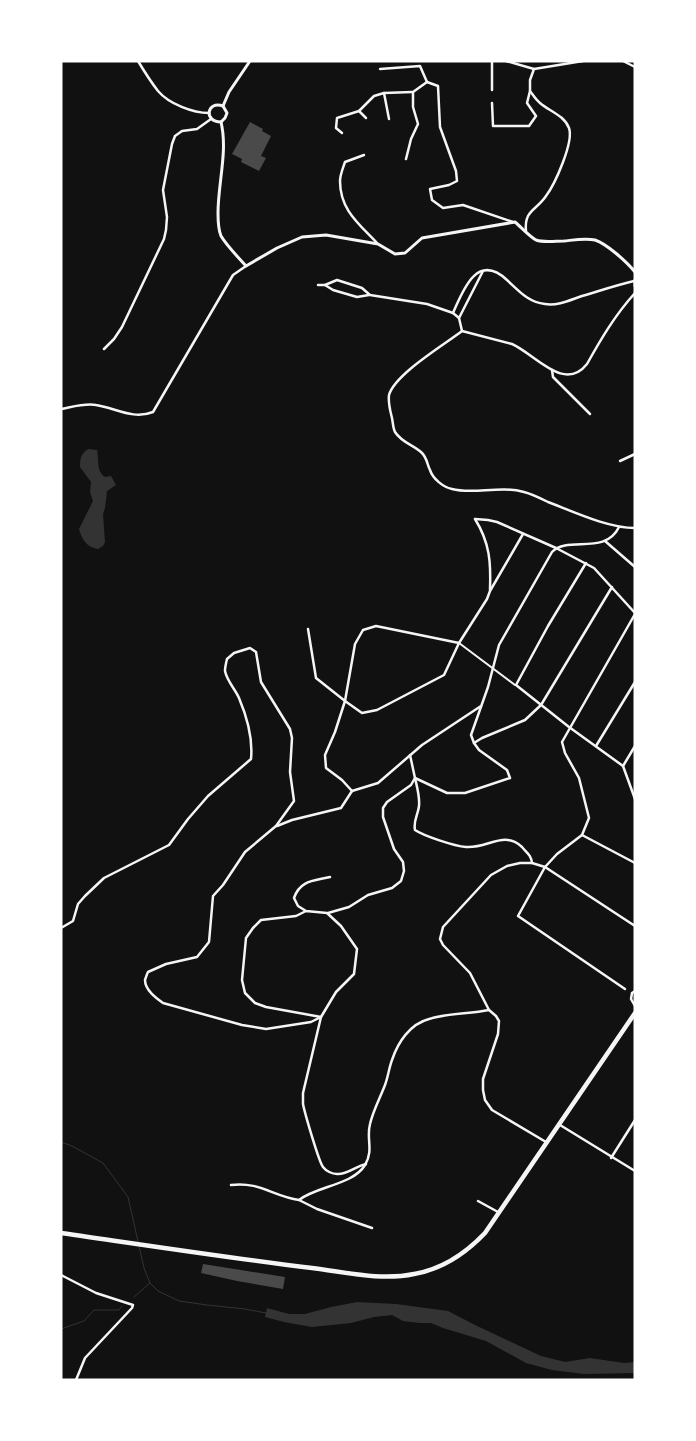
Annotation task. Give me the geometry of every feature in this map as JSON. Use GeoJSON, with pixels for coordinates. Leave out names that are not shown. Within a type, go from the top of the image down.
{"type":"FeatureCollection","features":[{"type":"Feature","properties":{"kind":"main road"},"geometry":{"type":"LineString","coordinates":[[61,1233],[367,1275],[413,1275],[440,1267],[466,1251],[485,1233],[635,1013]]}},
{"type":"Feature","properties":{"kind":"street"},"geometry":{"type":"LineString","coordinates":[[138,61],[159,93],[173,103],[209,113]]}},
{"type":"Feature","properties":{"kind":"street"},"geometry":{"type":"LineString","coordinates":[[223,106],[250,61]]}},
{"type":"Feature","properties":{"kind":"street"},"geometry":{"type":"LineString","coordinates":[[492,61],[492,90]]}},
{"type":"Feature","properties":{"kind":"street"},"geometry":{"type":"LineString","coordinates":[[506,61],[534,69],[583,61]]}},
{"type":"Feature","properties":{"kind":"street"},"geometry":{"type":"LineString","coordinates":[[623,61],[635,66]]}},
{"type":"Feature","properties":{"kind":"street"},"geometry":{"type":"LineString","coordinates":[[380,69],[420,66],[426,82]]}},
{"type":"Feature","properties":{"kind":"street"},"geometry":{"type":"LineString","coordinates":[[492,102],[494,126],[528,126],[536,116],[527,103],[530,80],[534,69]]}},
{"type":"Feature","properties":{"kind":"street"},"geometry":{"type":"LineString","coordinates":[[342,133],[336,128],[337,118],[359,111],[374,96],[384,92],[413,92],[426,82]]}},
{"type":"Feature","properties":{"kind":"street"},"geometry":{"type":"LineString","coordinates":[[426,82],[438,86],[440,127],[456,171],[457,181],[449,186],[430,189],[432,200],[443,208],[463,205],[515,222],[536,240],[595,240],[616,254],[635,272]]}},
{"type":"Feature","properties":{"kind":"street"},"geometry":{"type":"LineString","coordinates":[[526,231],[525,222],[529,213],[548,194],[568,148],[570,137],[568,126],[555,112],[539,103],[530,91]]}},
{"type":"Feature","properties":{"kind":"street"},"geometry":{"type":"LineString","coordinates":[[384,92],[389,119]]}},
{"type":"Feature","properties":{"kind":"street"},"geometry":{"type":"LineString","coordinates":[[406,159],[411,139],[418,124],[413,107],[413,92]]}},
{"type":"Feature","properties":{"kind":"street"},"geometry":{"type":"LineString","coordinates":[[214,105],[223,106],[227,113],[225,118],[220,122],[211,119],[209,113],[214,105]]}},
{"type":"Feature","properties":{"kind":"street"},"geometry":{"type":"LineString","coordinates":[[359,111],[366,118]]}},
{"type":"Feature","properties":{"kind":"street"},"geometry":{"type":"LineString","coordinates":[[104,349],[122,327],[164,239],[167,217],[163,190],[175,136],[182,131],[198,128],[211,119]]}},
{"type":"Feature","properties":{"kind":"street"},"geometry":{"type":"LineString","coordinates":[[220,122],[223,143],[218,225],[221,236],[246,266]]}},
{"type":"Feature","properties":{"kind":"street"},"geometry":{"type":"LineString","coordinates":[[364,155],[345,162],[340,179],[342,196],[348,211],[378,244],[395,254],[405,253],[422,238],[515,222]]}},
{"type":"Feature","properties":{"kind":"street"},"geometry":{"type":"LineString","coordinates":[[61,409],[94,404],[137,416],[153,412],[233,275],[277,248],[302,237],[326,235],[378,244]]}},
{"type":"Feature","properties":{"kind":"street"},"geometry":{"type":"LineString","coordinates":[[459,318],[483,271]]}},
{"type":"Feature","properties":{"kind":"street"},"geometry":{"type":"LineString","coordinates":[[453,313],[470,278],[483,271],[494,271],[501,274],[527,298],[545,304],[559,304],[634,280],[635,286]]}},
{"type":"Feature","properties":{"kind":"street"},"geometry":{"type":"LineString","coordinates":[[318,285],[326,285],[337,280],[362,288],[370,295]]}},
{"type":"Feature","properties":{"kind":"street"},"geometry":{"type":"LineString","coordinates":[[326,285],[333,290],[357,297],[370,295],[427,304],[453,313],[459,318],[462,332]]}},
{"type":"Feature","properties":{"kind":"street"},"geometry":{"type":"LineString","coordinates":[[635,293],[609,326],[583,370],[578,373],[566,376],[561,375],[520,347],[462,332],[411,368],[395,383],[388,403],[394,430],[398,436],[423,454],[434,477],[441,484],[452,489],[471,491],[509,489],[525,492],[620,528],[635,528]]}},
{"type":"Feature","properties":{"kind":"street"},"geometry":{"type":"LineString","coordinates":[[552,370],[552,377],[590,414]]}},
{"type":"Feature","properties":{"kind":"street"},"geometry":{"type":"LineString","coordinates":[[620,461],[635,454]]}},
{"type":"Feature","properties":{"kind":"street"},"geometry":{"type":"LineString","coordinates":[[490,590],[490,554],[475,519],[497,522],[586,563],[594,568],[632,608],[635,614],[562,742],[565,753],[579,778],[589,818],[582,835],[557,854],[545,868],[518,916],[625,989]]}},
{"type":"Feature","properties":{"kind":"street"},"geometry":{"type":"LineString","coordinates":[[415,778],[447,793],[465,793],[510,778],[507,770],[479,750],[471,735],[482,706],[499,645],[556,548],[605,541],[620,528]]}},
{"type":"Feature","properties":{"kind":"street"},"geometry":{"type":"LineString","coordinates":[[308,629],[316,678],[362,713],[377,710],[444,675],[459,642],[487,599],[490,590],[523,534]]}},
{"type":"Feature","properties":{"kind":"street"},"geometry":{"type":"LineString","coordinates":[[605,541],[635,567]]}},
{"type":"Feature","properties":{"kind":"street"},"geometry":{"type":"LineString","coordinates":[[516,685],[548,626],[586,563]]}},
{"type":"Feature","properties":{"kind":"street"},"geometry":{"type":"LineString","coordinates":[[474,743],[526,720],[541,705],[612,587]]}},
{"type":"Feature","properties":{"kind":"street"},"geometry":{"type":"LineString","coordinates":[[632,608],[634,604]]}},
{"type":"Feature","properties":{"kind":"street"},"geometry":{"type":"LineString","coordinates":[[352,791],[342,780],[326,768],[325,755],[345,701],[355,644],[363,630],[376,626],[459,642],[623,766],[635,799]]}},
{"type":"Feature","properties":{"kind":"street"},"geometry":{"type":"LineString","coordinates":[[61,928],[73,921],[78,904],[104,878],[169,845],[188,818],[208,796],[251,759],[252,746],[248,724],[239,698],[225,670],[227,659],[234,653],[250,648],[256,652],[261,682],[290,729],[292,738],[290,772],[294,801],[276,826],[245,852],[223,885],[213,896],[209,942],[197,957],[166,964],[148,972],[145,981],[149,990],[163,1003],[242,1025],[266,1029],[312,1022],[322,1017]]}},
{"type":"Feature","properties":{"kind":"street"},"geometry":{"type":"LineString","coordinates":[[596,746],[635,682]]}},
{"type":"Feature","properties":{"kind":"street"},"geometry":{"type":"LineString","coordinates":[[276,826],[292,820],[341,808],[352,791],[378,783],[422,745],[450,725],[482,706]]}},
{"type":"Feature","properties":{"kind":"street"},"geometry":{"type":"LineString","coordinates":[[623,766],[635,746]]}},
{"type":"Feature","properties":{"kind":"street"},"geometry":{"type":"LineString","coordinates":[[410,755],[419,801],[419,809],[413,823],[415,830],[422,834],[466,847],[474,847],[506,839],[518,844],[531,856],[532,863]]}},
{"type":"Feature","properties":{"kind":"street"},"geometry":{"type":"LineString","coordinates":[[330,876],[302,885],[294,898],[298,906],[306,911],[327,913],[349,907],[368,895],[392,888],[401,880],[404,871],[403,862],[394,849],[382,817],[383,808],[387,802],[411,785],[415,778]]}},
{"type":"Feature","properties":{"kind":"street"},"geometry":{"type":"LineString","coordinates":[[582,835],[635,863]]}},
{"type":"Feature","properties":{"kind":"street"},"geometry":{"type":"LineString","coordinates":[[547,1142],[492,1110],[485,1100],[483,1079],[500,1027],[499,1021],[489,1010],[470,973],[443,945],[440,939],[443,927],[491,875],[507,866],[520,863],[532,863],[545,868],[635,926]]}},
{"type":"Feature","properties":{"kind":"street"},"geometry":{"type":"LineString","coordinates":[[306,911],[296,916],[262,920],[253,928],[246,938],[242,980],[245,993],[255,1002],[266,1007],[322,1017]]}},
{"type":"Feature","properties":{"kind":"street"},"geometry":{"type":"LineString","coordinates":[[327,913],[341,926],[357,949],[354,974],[336,992],[322,1017],[303,1093],[303,1104],[322,1166],[330,1173],[337,1174],[366,1164]]}},
{"type":"Feature","properties":{"kind":"street"},"geometry":{"type":"LineString","coordinates":[[632,992],[630,999],[635,1006]]}},
{"type":"Feature","properties":{"kind":"street"},"geometry":{"type":"LineString","coordinates":[[299,1200],[306,1195],[356,1175],[366,1164],[371,1147],[368,1133],[370,1123],[386,1084],[397,1047],[414,1026],[428,1019],[489,1010]]}},
{"type":"Feature","properties":{"kind":"street"},"geometry":{"type":"LineString","coordinates":[[611,1158],[635,1120]]}},
{"type":"Feature","properties":{"kind":"street"},"geometry":{"type":"LineString","coordinates":[[559,1124],[611,1158],[635,1171]]}},
{"type":"Feature","properties":{"kind":"street"},"geometry":{"type":"LineString","coordinates":[[231,1185],[241,1184],[263,1188],[291,1199],[299,1200],[318,1210],[372,1228]]}},
{"type":"Feature","properties":{"kind":"street"},"geometry":{"type":"LineString","coordinates":[[478,1201],[499,1213]]}},
{"type":"Feature","properties":{"kind":"street"},"geometry":{"type":"LineString","coordinates":[[61,1275],[96,1293],[133,1305],[85,1358],[76,1380]]}},
{"type":"Feature","properties":{"kind":"shaded area"},"geometry":{"type":"Polygon","coordinates":[[[89,449],[97,450],[100,472],[105,477],[111,476],[116,485],[107,491],[103,514],[105,542],[98,549],[85,542],[79,529],[93,501],[90,492],[91,482],[80,467],[80,461],[84,452],[89,449]]]}},
{"type":"Feature","properties":{"kind":"shaded area"},"geometry":{"type":"Polygon","coordinates":[[[357,1302],[396,1304],[448,1311],[541,1356],[565,1362],[590,1358],[624,1363],[635,1362],[635,1373],[584,1374],[552,1370],[526,1363],[486,1341],[431,1323],[403,1321],[392,1315],[351,1323],[312,1327],[265,1317],[267,1308],[289,1314],[305,1314],[357,1302]]]}},
{"type":"Feature","properties":{"kind":"building"},"geometry":{"type":"Polygon","coordinates":[[[250,122],[271,136],[261,156],[266,158],[259,171],[241,162],[242,159],[232,154],[250,122]]]}},
{"type":"Feature","properties":{"kind":"building"},"geometry":{"type":"Polygon","coordinates":[[[203,1264],[285,1277],[283,1289],[201,1273],[203,1264]]]}},
{"type":"Feature","properties":{"kind":"waterway"},"geometry":{"type":"LineString","coordinates":[[61,1142],[103,1163],[128,1197],[144,1268],[150,1283],[158,1291],[179,1301],[266,1313]]}},
{"type":"Feature","properties":{"kind":"waterway"},"geometry":{"type":"LineString","coordinates":[[134,1297],[150,1283]]}},
{"type":"Feature","properties":{"kind":"waterway"},"geometry":{"type":"LineString","coordinates":[[61,1329],[84,1321],[94,1310],[119,1310],[122,1306]]}}]}
